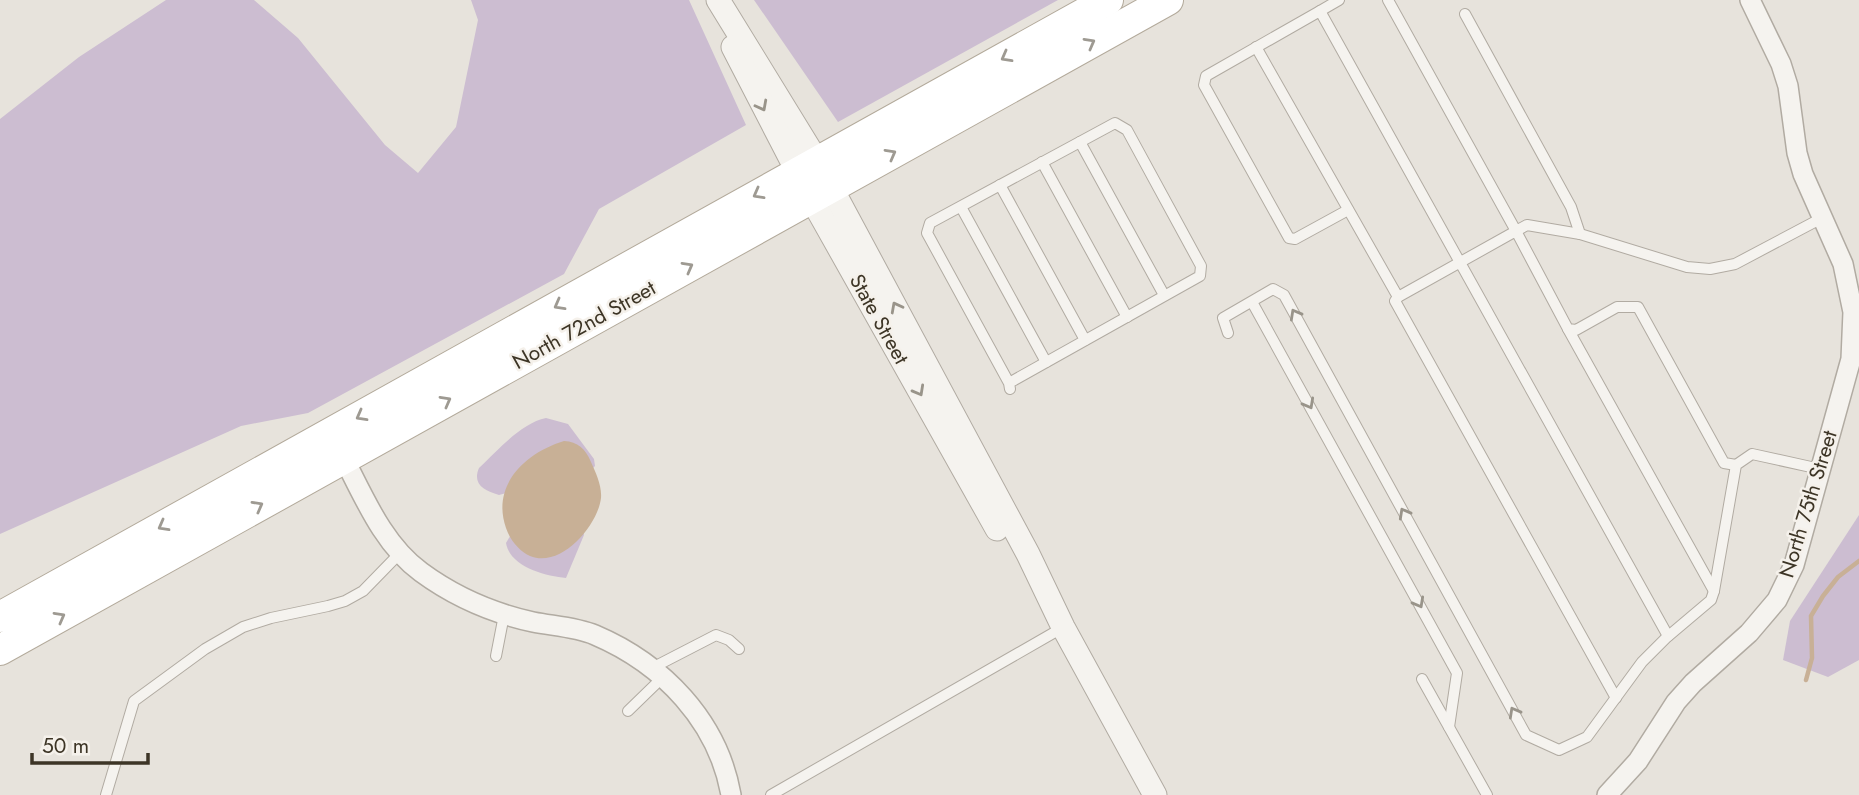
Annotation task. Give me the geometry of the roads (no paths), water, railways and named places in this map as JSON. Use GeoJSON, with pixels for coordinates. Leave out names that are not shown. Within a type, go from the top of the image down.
{"type":"FeatureCollection","features":[{"type":"Feature","properties":{"kind":"main road","name":"North 72nd Street"},"geometry":{"type":"LineString","coordinates":[[0,650],[807,166],[1108,0]]}},
{"type":"Feature","properties":{"kind":"main road","name":"North 72nd Street"},"geometry":{"type":"LineString","coordinates":[[0,617],[337,446],[821,193],[1168,0]]}},
{"type":"Feature","properties":{"kind":"street","name":"State Street"},"geometry":{"type":"LineString","coordinates":[[712,0],[747,77],[807,166]]}},
{"type":"Feature","properties":{"kind":"street","name":"State Street"},"geometry":{"type":"LineString","coordinates":[[718,0],[1017,563],[1038,598],[1063,628],[1155,795]]}},
{"type":"Feature","properties":{"kind":"street","name":"North 75th Street"},"geometry":{"type":"LineString","coordinates":[[1607,795],[1638,761],[1685,692],[1749,633],[1777,600],[1794,565],[1851,359],[1853,312],[1843,264],[1803,174],[1797,153],[1788,86],[1781,64],[1750,0]]}},
{"type":"Feature","properties":{"kind":"street"},"geometry":{"type":"LineString","coordinates":[[337,446],[379,524],[418,570],[444,588],[505,615],[594,635],[645,662],[657,672],[704,723],[727,772],[731,795]]}},
{"type":"Feature","properties":{"kind":"lane"},"geometry":{"type":"LineString","coordinates":[[1339,0],[1206,76],[1204,85],[1289,238],[1295,239],[1348,209]]}},
{"type":"Feature","properties":{"kind":"lane"},"geometry":{"type":"LineString","coordinates":[[1388,0],[1714,591]]}},
{"type":"Feature","properties":{"kind":"lane"},"geometry":{"type":"LineString","coordinates":[[1320,11],[1668,636]]}},
{"type":"Feature","properties":{"kind":"lane"},"geometry":{"type":"LineString","coordinates":[[1465,14],[1571,207],[1580,234]]}},
{"type":"Feature","properties":{"kind":"lane"},"geometry":{"type":"LineString","coordinates":[[1256,47],[1398,297]]}},
{"type":"Feature","properties":{"kind":"lane"},"geometry":{"type":"LineString","coordinates":[[1115,124],[1127,130],[1201,267],[1200,276],[1046,362],[1010,386],[927,233],[930,223],[1080,142],[1115,124]]}},
{"type":"Feature","properties":{"kind":"lane"},"geometry":{"type":"LineString","coordinates":[[1080,142],[1164,295]]}},
{"type":"Feature","properties":{"kind":"lane"},"geometry":{"type":"LineString","coordinates":[[1042,162],[1127,317]]}},
{"type":"Feature","properties":{"kind":"lane"},"geometry":{"type":"LineString","coordinates":[[1000,185],[1085,340]]}},
{"type":"Feature","properties":{"kind":"lane"},"geometry":{"type":"LineString","coordinates":[[961,207],[1046,362]]}},
{"type":"Feature","properties":{"kind":"lane"},"geometry":{"type":"LineString","coordinates":[[1616,698],[1395,301],[1527,225],[1580,234],[1687,267],[1710,269],[1735,264],[1822,218]]}},
{"type":"Feature","properties":{"kind":"lane"},"geometry":{"type":"LineString","coordinates":[[1228,333],[1223,318],[1273,289],[1284,295],[1526,735],[1559,750],[1587,737],[1642,663],[1668,636],[1711,600],[1736,465]]}},
{"type":"Feature","properties":{"kind":"lane"},"geometry":{"type":"LineString","coordinates":[[1252,302],[1457,673],[1449,727]]}},
{"type":"Feature","properties":{"kind":"lane"},"geometry":{"type":"LineString","coordinates":[[1568,329],[1576,330],[1617,307],[1638,307],[1724,463],[1736,465],[1752,454],[1820,470]]}},
{"type":"Feature","properties":{"kind":"lane"},"geometry":{"type":"LineString","coordinates":[[106,795],[134,701],[205,649],[243,627],[345,601],[363,591],[401,552]]}},
{"type":"Feature","properties":{"kind":"lane"},"geometry":{"type":"LineString","coordinates":[[496,656],[505,615]]}},
{"type":"Feature","properties":{"kind":"lane"},"geometry":{"type":"LineString","coordinates":[[771,795],[1063,628]]}},
{"type":"Feature","properties":{"kind":"lane"},"geometry":{"type":"LineString","coordinates":[[628,711],[657,672],[716,635],[729,640],[739,649]]}},
{"type":"Feature","properties":{"kind":"lane"},"geometry":{"type":"LineString","coordinates":[[1422,679],[1487,795]]}},
{"type":"Feature","properties":{"kind":"waterway"},"geometry":{"type":"LineString","coordinates":[[1806,680],[1812,658],[1811,616],[1838,577],[1859,561]]}}]}
